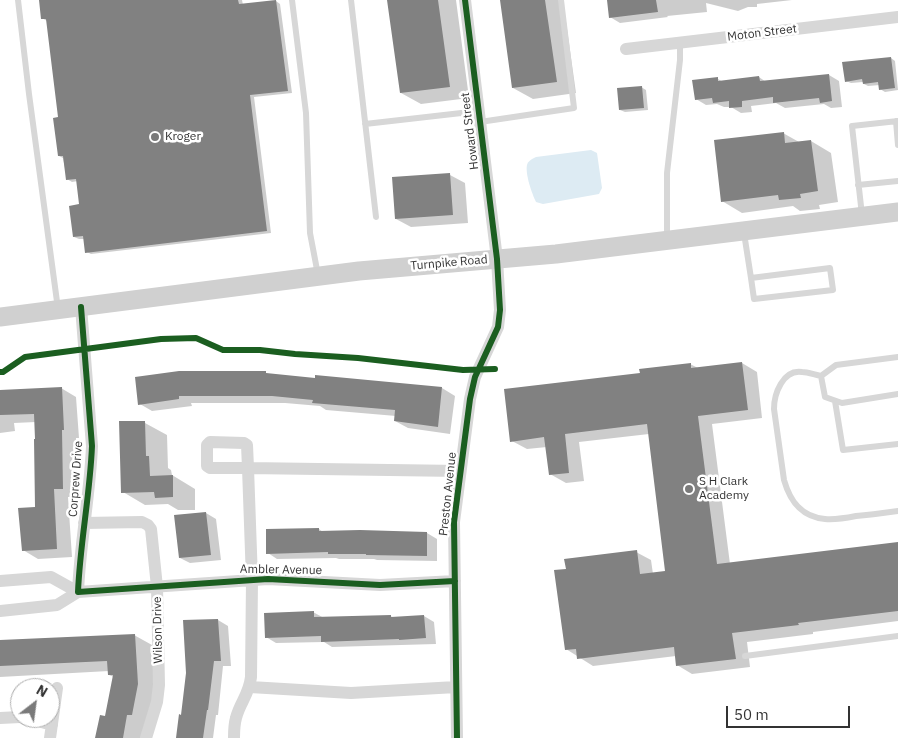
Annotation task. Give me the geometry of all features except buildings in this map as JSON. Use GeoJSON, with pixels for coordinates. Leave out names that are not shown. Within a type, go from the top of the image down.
{"type":"FeatureCollection","features":[{"type":"Feature","properties":{"kind":"main road","name":"Turnpike Road"},"geometry":{"type":"LineString","coordinates":[[0,317],[359,271],[556,254],[898,212]]}},
{"type":"Feature","properties":{"kind":"street","name":"Howard Street"},"geometry":{"type":"LineString","coordinates":[[465,0],[497,259]]}},
{"type":"Feature","properties":{"kind":"street","name":"Moton Street"},"geometry":{"type":"LineString","coordinates":[[626,49],[898,17]]}},
{"type":"Feature","properties":{"kind":"street","name":"Preston Avenue"},"geometry":{"type":"LineString","coordinates":[[457,738],[454,522],[470,399],[475,377],[498,327],[500,310],[497,259]]}},
{"type":"Feature","properties":{"kind":"street","name":"Corprew Drive"},"geometry":{"type":"LineString","coordinates":[[78,592],[92,446],[80,307]]}},
{"type":"Feature","properties":{"kind":"street"},"geometry":{"type":"LineString","coordinates":[[234,738],[236,716],[250,687],[251,677],[252,580],[248,468],[460,471]]}},
{"type":"Feature","properties":{"kind":"street","name":"Wilson Drive"},"geometry":{"type":"LineString","coordinates":[[84,523],[142,522],[148,525],[152,533],[157,587],[159,685],[157,702],[146,738]]}},
{"type":"Feature","properties":{"kind":"street"},"geometry":{"type":"LineString","coordinates":[[0,581],[51,577],[78,592]]}},
{"type":"Feature","properties":{"kind":"street","name":"Ambler Avenue"},"geometry":{"type":"LineString","coordinates":[[0,611],[57,605],[78,592],[252,580],[268,579],[380,585],[454,581]]}},
{"type":"Feature","properties":{"kind":"street"},"geometry":{"type":"LineString","coordinates":[[250,687],[351,693],[456,687]]}},
{"type":"Feature","properties":{"kind":"lane"},"geometry":{"type":"LineString","coordinates":[[18,0],[58,310]]}},
{"type":"Feature","properties":{"kind":"lane"},"geometry":{"type":"LineString","coordinates":[[292,0],[306,113],[310,234],[318,277]]}},
{"type":"Feature","properties":{"kind":"lane"},"geometry":{"type":"LineString","coordinates":[[351,0],[376,217]]}},
{"type":"Feature","properties":{"kind":"lane"},"geometry":{"type":"LineString","coordinates":[[365,124],[480,117],[574,108],[561,0]]}},
{"type":"Feature","properties":{"kind":"lane"},"geometry":{"type":"LineString","coordinates":[[667,240],[668,173],[680,60],[680,42]]}},
{"type":"Feature","properties":{"kind":"lane"},"geometry":{"type":"LineString","coordinates":[[862,217],[852,126],[897,121],[898,145]]}},
{"type":"Feature","properties":{"kind":"lane"},"geometry":{"type":"LineString","coordinates":[[858,185],[898,181]]}},
{"type":"Feature","properties":{"kind":"lane"},"geometry":{"type":"LineString","coordinates":[[744,231],[754,299],[833,290],[830,268],[751,278]]}},
{"type":"Feature","properties":{"kind":"lane"},"geometry":{"type":"LineString","coordinates":[[822,376],[836,365],[898,357]]}},
{"type":"Feature","properties":{"kind":"lane"},"geometry":{"type":"LineString","coordinates":[[822,376],[800,371],[793,373],[789,375],[778,389],[774,409],[784,480],[790,498],[795,505],[809,515],[826,519],[898,511]]}},
{"type":"Feature","properties":{"kind":"lane"},"geometry":{"type":"LineString","coordinates":[[822,376],[825,397],[842,403],[898,394]]}},
{"type":"Feature","properties":{"kind":"lane"},"geometry":{"type":"LineString","coordinates":[[835,400],[842,450],[898,444]]}},
{"type":"Feature","properties":{"kind":"lane"},"geometry":{"type":"LineString","coordinates":[[745,656],[898,636]]}},
{"type":"Feature","properties":{"kind":"shaded area"},"geometry":{"type":"Polygon","coordinates":[[[591,150],[597,153],[602,188],[599,194],[543,204],[536,202],[527,173],[529,161],[536,157],[591,150]]]}},
{"type":"Feature","properties":{"kind":"cycle path"},"geometry":{"type":"LineString","coordinates":[[457,738],[454,522],[470,399],[475,377],[498,327],[500,310],[497,259],[465,0]]}},
{"type":"Feature","properties":{"kind":"cycle path"},"geometry":{"type":"LineString","coordinates":[[81,307],[92,446],[78,592],[268,579],[380,585],[455,581]]}},
{"type":"Feature","properties":{"kind":"cycle path"},"geometry":{"type":"LineString","coordinates":[[0,372],[3,372],[25,357],[161,339],[196,338],[223,350],[260,350],[358,358],[463,370],[495,369]]}},
{"type":"Feature","properties":{"kind":"place","name":"Kroger"},"geometry":{"type":"Point","coordinates":[155,137]}},
{"type":"Feature","properties":{"kind":"place","name":"S H Clark Academy"},"geometry":{"type":"Point","coordinates":[689,489]}}]}
